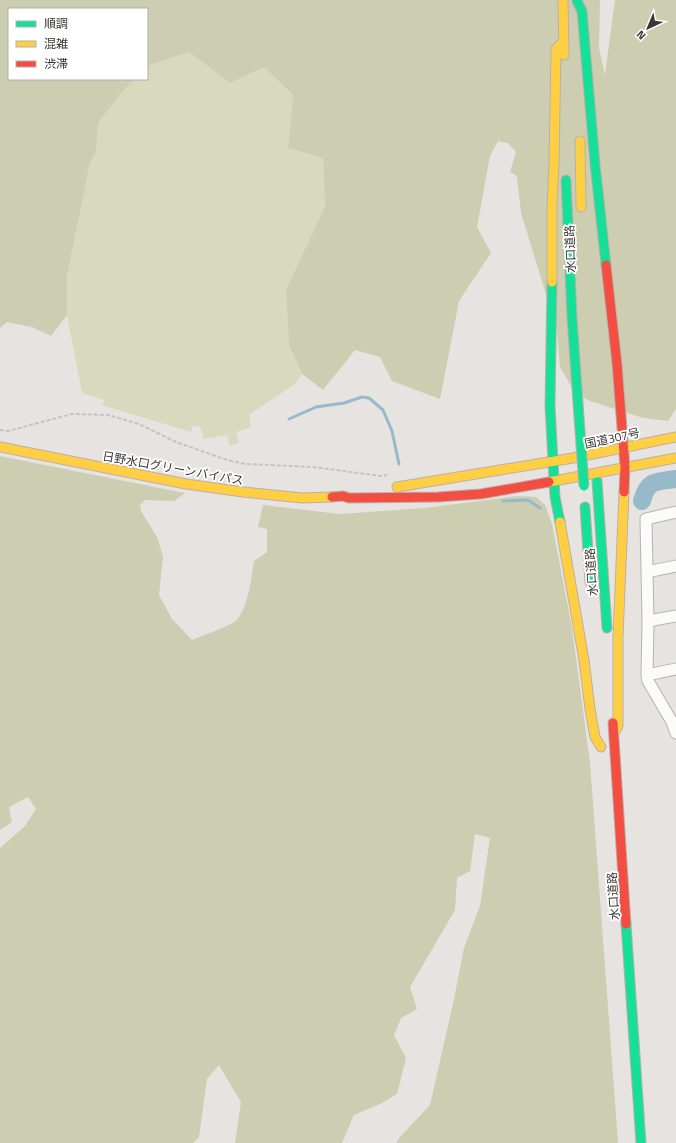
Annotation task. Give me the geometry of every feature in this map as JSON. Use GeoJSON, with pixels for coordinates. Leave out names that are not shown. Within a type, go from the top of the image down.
{"type":"FeatureCollection","features":[{"type":"Feature","properties":{"kind":"highway"},"geometry":{"type":"LineString","coordinates":[[563,0],[564,88]]}},
{"type":"Feature","properties":{"kind":"highway"},"geometry":{"type":"LineString","coordinates":[[577,1],[579,80]]}},
{"type":"Feature","properties":{"kind":"highway"},"geometry":{"type":"LineString","coordinates":[[577,1],[582,11],[595,164],[617,364],[624,447],[625,467],[618,637],[618,726],[614,732]]}},
{"type":"Feature","properties":{"kind":"highway"},"geometry":{"type":"LineString","coordinates":[[564,41],[556,49],[555,73],[550,406],[555,497],[584,660],[593,730],[601,751],[598,700]]}},
{"type":"Feature","properties":{"kind":"highway","name":"水口道路"},"geometry":{"type":"LineString","coordinates":[[580,136],[581,215]]}},
{"type":"Feature","properties":{"kind":"highway","name":"水口道路"},"geometry":{"type":"LineString","coordinates":[[566,174],[566,205],[572,318],[590,594]]}},
{"type":"Feature","properties":{"kind":"highway","name":"国道307号"},"geometry":{"type":"LineString","coordinates":[[553,461],[676,437]]}},
{"type":"Feature","properties":{"kind":"highway","name":"水口道路"},"geometry":{"type":"LineString","coordinates":[[593,442],[608,638]]}},
{"type":"Feature","properties":{"kind":"highway","name":"日野水口グリーンバイパス"},"geometry":{"type":"LineString","coordinates":[[0,447],[186,484],[302,498],[343,496],[553,461]]}},
{"type":"Feature","properties":{"kind":"highway"},"geometry":{"type":"LineString","coordinates":[[554,480],[676,458]]}},
{"type":"Feature","properties":{"kind":"highway","name":"日野水口グリーンバイパス"},"geometry":{"type":"LineString","coordinates":[[343,496],[349,498],[373,498],[438,497],[481,494],[554,480]]}},
{"type":"Feature","properties":{"kind":"highway"},"geometry":{"type":"LineString","coordinates":[[522,486],[534,489],[542,494],[552,504],[558,513]]}},
{"type":"Feature","properties":{"kind":"highway","name":"水口道路"},"geometry":{"type":"LineString","coordinates":[[609,661],[641,1143]]}},
{"type":"Feature","properties":{"kind":"street"},"geometry":{"type":"LineString","coordinates":[[676,512],[646,519],[648,621],[647,675],[648,681],[674,721],[676,733]]}},
{"type":"Feature","properties":{"kind":"street"},"geometry":{"type":"LineString","coordinates":[[647,572],[676,566]]}},
{"type":"Feature","properties":{"kind":"street"},"geometry":{"type":"LineString","coordinates":[[648,621],[676,616]]}},
{"type":"Feature","properties":{"kind":"street"},"geometry":{"type":"LineString","coordinates":[[647,675],[676,669]]}},
{"type":"Feature","properties":{"kind":"path"},"geometry":{"type":"LineString","coordinates":[[0,430],[8,431],[72,414],[108,415],[139,424],[176,442],[227,460],[246,464],[313,467],[382,476],[389,474]]}},
{"type":"Feature","properties":{"kind":"green space"},"geometry":{"type":"Polygon","coordinates":[[[0,0],[600,0],[599,48],[605,75],[615,0],[676,0],[676,409],[668,421],[643,418],[590,401],[575,393],[560,367],[557,330],[521,213],[517,176],[510,172],[516,152],[508,143],[498,141],[490,156],[477,227],[491,253],[459,301],[440,399],[392,381],[380,357],[355,350],[323,390],[302,374],[289,345],[286,290],[325,206],[323,158],[288,148],[293,95],[264,67],[230,83],[189,52],[148,67],[148,8],[8,8],[8,80],[134,80],[122,92],[98,123],[96,152],[90,163],[67,276],[67,315],[51,336],[32,327],[7,322],[0,328],[0,0]]]}},
{"type":"Feature","properties":{"kind":"green space"},"geometry":{"type":"Polygon","coordinates":[[[189,52],[230,83],[263,66],[293,95],[288,148],[323,158],[325,206],[286,290],[289,344],[302,374],[295,384],[249,415],[251,427],[236,432],[239,443],[230,446],[227,435],[204,439],[200,427],[193,425],[191,432],[102,405],[104,400],[82,393],[67,315],[67,276],[90,163],[96,152],[98,123],[122,92],[134,80],[148,80],[148,67],[189,52]]]}},
{"type":"Feature","properties":{"kind":"green space"},"geometry":{"type":"Polygon","coordinates":[[[0,456],[185,493],[174,501],[145,500],[140,505],[141,511],[158,539],[163,557],[159,595],[172,619],[192,640],[234,622],[241,614],[249,592],[254,561],[267,552],[267,529],[258,527],[263,505],[340,514],[425,508],[518,496],[536,497],[545,505],[552,524],[572,628],[590,763],[618,1143],[396,1143],[430,1105],[464,948],[480,906],[490,838],[475,834],[470,871],[457,878],[455,910],[410,987],[417,1009],[401,1018],[394,1035],[406,1058],[397,1094],[380,1104],[354,1115],[342,1143],[235,1143],[241,1102],[219,1065],[207,1079],[199,1137],[193,1143],[0,1143],[0,848],[25,826],[36,809],[28,797],[9,807],[12,822],[0,830],[0,456]]]}},
{"type":"Feature","properties":{"kind":"waterway"},"geometry":{"type":"LineString","coordinates":[[289,419],[316,407],[344,403],[362,397],[369,398],[383,410],[392,431],[399,464]]}},
{"type":"Feature","properties":{"kind":"waterway"},"geometry":{"type":"LineString","coordinates":[[642,501],[644,494],[650,485],[658,481],[676,479]]}},
{"type":"Feature","properties":{"kind":"waterway"},"geometry":{"type":"LineString","coordinates":[[503,501],[528,500],[540,508]]}},
{"type":"Feature","properties":{"kind":"traffic: fast"},"geometry":{"type":"LineString","coordinates":[[577,1],[582,11],[595,164],[606,265]]}},
{"type":"Feature","properties":{"kind":"traffic: fast"},"geometry":{"type":"LineString","coordinates":[[566,180],[572,318],[581,445]]}},
{"type":"Feature","properties":{"kind":"traffic: fast"},"geometry":{"type":"LineString","coordinates":[[552,282],[550,406],[555,497],[560,522]]}},
{"type":"Feature","properties":{"kind":"traffic: fast"},"geometry":{"type":"LineString","coordinates":[[581,445],[584,486]]}},
{"type":"Feature","properties":{"kind":"traffic: fast"},"geometry":{"type":"LineString","coordinates":[[597,481],[607,628]]}},
{"type":"Feature","properties":{"kind":"traffic: fast"},"geometry":{"type":"LineString","coordinates":[[585,507],[590,582]]}},
{"type":"Feature","properties":{"kind":"traffic: fast"},"geometry":{"type":"LineString","coordinates":[[626,924],[641,1143]]}},
{"type":"Feature","properties":{"kind":"traffic: slow"},"geometry":{"type":"LineString","coordinates":[[563,0],[564,55]]}},
{"type":"Feature","properties":{"kind":"traffic: slow"},"geometry":{"type":"LineString","coordinates":[[552,282],[552,207],[556,49],[564,41]]}},
{"type":"Feature","properties":{"kind":"traffic: slow"},"geometry":{"type":"LineString","coordinates":[[580,141],[581,207]]}},
{"type":"Feature","properties":{"kind":"traffic: slow"},"geometry":{"type":"LineString","coordinates":[[397,487],[573,458],[676,437]]}},
{"type":"Feature","properties":{"kind":"traffic: slow"},"geometry":{"type":"LineString","coordinates":[[0,447],[186,484],[302,498],[332,497]]}},
{"type":"Feature","properties":{"kind":"traffic: slow"},"geometry":{"type":"LineString","coordinates":[[549,482],[676,458]]}},
{"type":"Feature","properties":{"kind":"traffic: slow"},"geometry":{"type":"LineString","coordinates":[[614,732],[618,726],[618,637],[624,492]]}},
{"type":"Feature","properties":{"kind":"traffic: slow"},"geometry":{"type":"LineString","coordinates":[[560,522],[584,660],[595,737],[601,747]]}},
{"type":"Feature","properties":{"kind":"traffic: jam"},"geometry":{"type":"LineString","coordinates":[[606,265],[617,364],[625,467],[624,492]]}},
{"type":"Feature","properties":{"kind":"traffic: jam"},"geometry":{"type":"LineString","coordinates":[[332,497],[438,497],[481,494],[549,482]]}},
{"type":"Feature","properties":{"kind":"traffic: jam"},"geometry":{"type":"LineString","coordinates":[[613,723],[626,924]]}}]}
